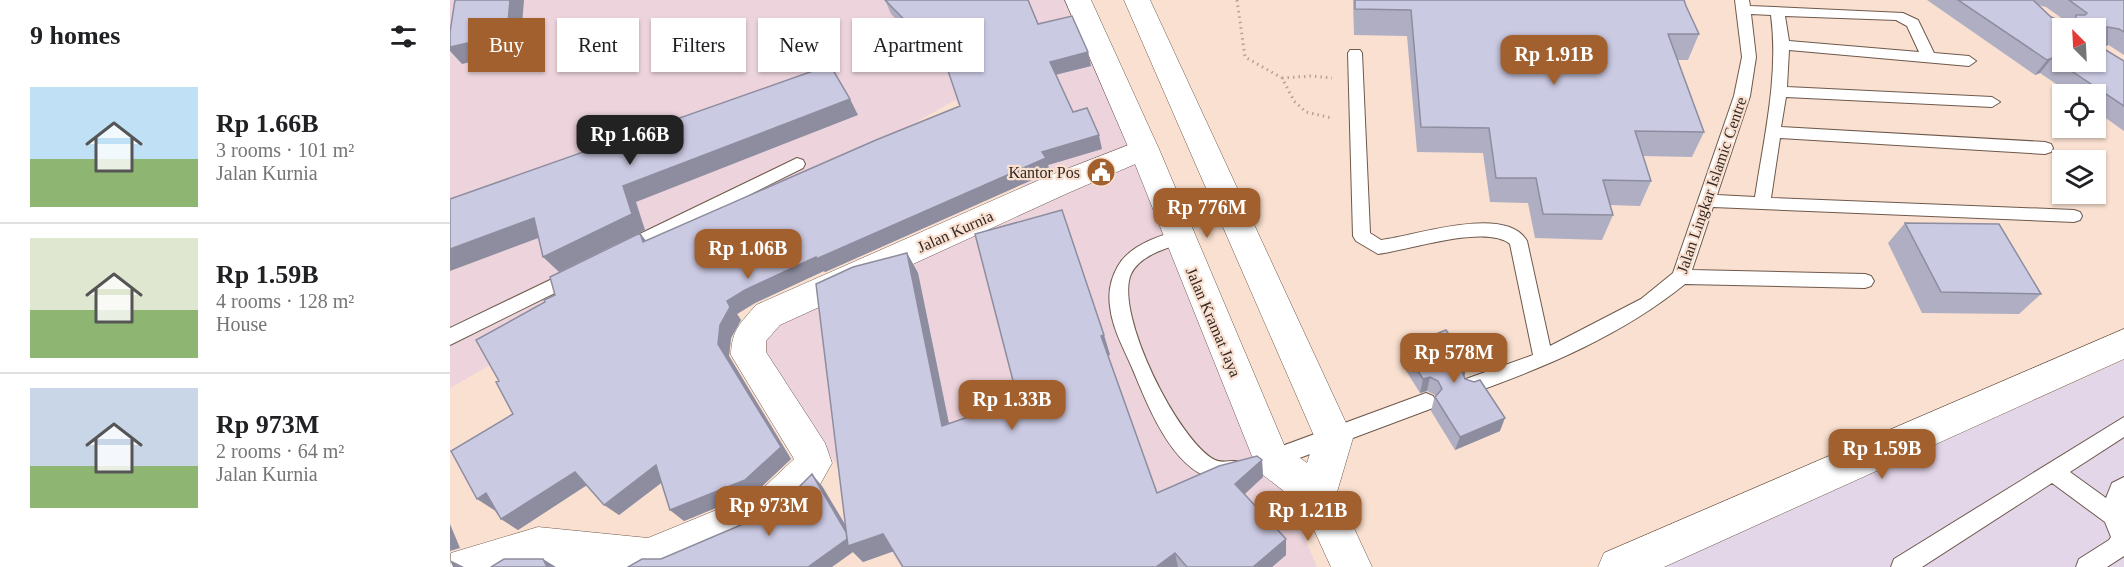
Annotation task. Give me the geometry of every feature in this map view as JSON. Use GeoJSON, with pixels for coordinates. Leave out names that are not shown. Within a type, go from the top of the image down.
{"type":"FeatureCollection","features":[{"type":"Feature","properties":{"kind":"street","name":"Jalan Kramat Jaya"},"geometry":{"type":"LineString","coordinates":[[1078,0],[1144,149],[1271,459]]}},
{"type":"Feature","properties":{"kind":"street"},"geometry":{"type":"LineString","coordinates":[[1137,0],[1334,438],[1317,493]]}},
{"type":"Feature","properties":{"kind":"street","name":"Jalan Kurnia"},"geometry":{"type":"LineString","coordinates":[[465,567],[538,547],[648,558],[772,506],[804,476],[813,463],[812,455],[749,355],[749,337],[768,315],[1056,185],[1144,149]]}},
{"type":"Feature","properties":{"kind":"street"},"geometry":{"type":"LineString","coordinates":[[1618,567],[2124,343]]}},
{"type":"Feature","properties":{"kind":"street"},"geometry":{"type":"LineString","coordinates":[[1271,459],[1317,493],[1352,567]]}},
{"type":"Feature","properties":{"kind":"lane"},"geometry":{"type":"LineString","coordinates":[[1743,5],[1777,12],[1898,16],[1913,23],[1929,58]]}},
{"type":"Feature","properties":{"kind":"lane","name":"Jalan Lingkar Islamic Centre"},"geometry":{"type":"LineString","coordinates":[[1470,386],[1543,359],[1647,304],[1681,278],[1742,96],[1749,57],[1743,5]]}},
{"type":"Feature","properties":{"kind":"lane"},"geometry":{"type":"LineString","coordinates":[[1762,203],[1779,92],[1782,45],[1777,12]]}},
{"type":"Feature","properties":{"kind":"lane"},"geometry":{"type":"LineString","coordinates":[[1782,45],[1969,61]]}},
{"type":"Feature","properties":{"kind":"lane"},"geometry":{"type":"LineString","coordinates":[[1355,53],[1362,236],[1377,247],[1402,245],[1478,229],[1503,231],[1518,241],[1543,359]]}},
{"type":"Feature","properties":{"kind":"lane"},"geometry":{"type":"LineString","coordinates":[[1779,92],[1992,102]]}},
{"type":"Feature","properties":{"kind":"lane"},"geometry":{"type":"LineString","coordinates":[[1773,132],[2045,148]]}},
{"type":"Feature","properties":{"kind":"lane"},"geometry":{"type":"LineString","coordinates":[[608,258],[797,164]]}},
{"type":"Feature","properties":{"kind":"lane"},"geometry":{"type":"LineString","coordinates":[[1705,201],[2074,216]]}},
{"type":"Feature","properties":{"kind":"lane"},"geometry":{"type":"LineString","coordinates":[[1179,237],[1142,251],[1126,267],[1120,280],[1118,298],[1121,320],[1163,416],[1199,461],[1220,472],[1271,459],[1334,438],[1426,402]]}},
{"type":"Feature","properties":{"kind":"lane"},"geometry":{"type":"LineString","coordinates":[[450,337],[586,269]]}},
{"type":"Feature","properties":{"kind":"lane"},"geometry":{"type":"LineString","coordinates":[[1681,278],[1865,280]]}},
{"type":"Feature","properties":{"kind":"lane"},"geometry":{"type":"LineString","coordinates":[[1902,567],[2124,426]]}},
{"type":"Feature","properties":{"kind":"lane"},"geometry":{"type":"LineString","coordinates":[[2053,472],[2113,515],[2122,537],[2117,548],[2087,567]]}},
{"type":"Feature","properties":{"kind":"lane"},"geometry":{"type":"LineString","coordinates":[[2113,515],[2119,490],[2124,487]]}},
{"type":"Feature","properties":{"kind":"path"},"geometry":{"type":"LineString","coordinates":[[1237,0],[1245,57],[1282,78],[1311,76],[1333,78],[1356,89]]}},
{"type":"Feature","properties":{"kind":"path"},"geometry":{"type":"LineString","coordinates":[[1282,78],[1288,95],[1298,108],[1321,119],[1357,118]]}},
{"type":"Feature","properties":{"kind":"shaded area"},"geometry":{"type":"Polygon","coordinates":[[[450,0],[1074,0],[1317,567],[901,567],[747,323],[1029,193],[955,100],[450,388],[450,0]]]}},
{"type":"Feature","properties":{"kind":"shaded area"},"geometry":{"type":"Polygon","coordinates":[[[2124,360],[2124,567],[1662,567],[2124,360]]]}},
{"type":"Feature","properties":{"kind":"building"},"geometry":{"type":"Polygon","coordinates":[[[455,0],[510,0],[508,18],[468,18],[468,43],[450,47],[455,0]]]}},
{"type":"Feature","properties":{"kind":"building"},"geometry":{"type":"Polygon","coordinates":[[[885,0],[1028,0],[1038,24],[1072,16],[1088,52],[1050,62],[1073,112],[1087,108],[1099,135],[1042,152],[1046,158],[816,259],[816,257],[745,290],[727,301],[730,307],[720,325],[718,344],[781,447],[745,480],[670,510],[656,465],[604,505],[575,472],[501,519],[486,493],[477,499],[451,451],[513,414],[496,382],[499,381],[476,340],[555,295],[550,277],[640,233],[643,242],[876,140],[960,106],[948,72],[984,72],[984,18],[903,18],[885,0]]]}},
{"type":"Feature","properties":{"kind":"building"},"geometry":{"type":"Polygon","coordinates":[[[1355,0],[1684,0],[1699,34],[1668,34],[1704,132],[1635,131],[1651,181],[1603,180],[1613,215],[1543,214],[1536,178],[1496,178],[1489,128],[1421,127],[1411,10],[1355,9],[1355,0]]]}},
{"type":"Feature","properties":{"kind":"building"},"geometry":{"type":"Polygon","coordinates":[[[1958,0],[2033,0],[2054,18],[2052,58],[2047,60],[1958,0]]]}},
{"type":"Feature","properties":{"kind":"building"},"geometry":{"type":"Polygon","coordinates":[[[2069,0],[2124,0],[2124,32],[2107,27],[2107,45],[2106,18],[2076,18],[2076,15],[2087,13],[2069,0]]]}},
{"type":"Feature","properties":{"kind":"building"},"geometry":{"type":"Polygon","coordinates":[[[2106,50],[2124,61],[2124,106],[2106,94],[2106,84],[2091,84],[2073,72],[2106,72],[2106,50]]]}},
{"type":"Feature","properties":{"kind":"building"},"geometry":{"type":"Polygon","coordinates":[[[810,72],[834,72],[850,99],[623,186],[632,214],[543,257],[534,218],[450,249],[450,199],[810,72]]]}},
{"type":"Feature","properties":{"kind":"building"},"geometry":{"type":"Polygon","coordinates":[[[1062,210],[1104,335],[1101,336],[1157,493],[1219,466],[1257,456],[1262,460],[1235,484],[1286,539],[1253,567],[1187,567],[1175,553],[1156,567],[903,567],[883,534],[848,546],[816,284],[853,267],[907,253],[942,426],[1018,400],[975,234],[1062,210]]]}},
{"type":"Feature","properties":{"kind":"building"},"geometry":{"type":"Polygon","coordinates":[[[1905,223],[1999,224],[2041,294],[1941,292],[1905,223]]]}},
{"type":"Feature","properties":{"kind":"building"},"geometry":{"type":"Polygon","coordinates":[[[1446,330],[1468,363],[1462,371],[1465,379],[1474,382],[1480,380],[1505,418],[1460,437],[1435,397],[1442,389],[1438,381],[1430,377],[1423,379],[1403,347],[1446,330]]]}},
{"type":"Feature","properties":{"kind":"building"},"geometry":{"type":"Polygon","coordinates":[[[812,474],[846,532],[847,539],[808,567],[628,567],[642,559],[661,559],[776,510],[812,474]]]}},
{"type":"Feature","properties":{"kind":"building"},"geometry":{"type":"Polygon","coordinates":[[[504,559],[543,559],[547,567],[491,567],[504,559]]]}},
{"type":"Feature","properties":{"kind":"place","name":"Kantor Pos"},"geometry":{"type":"Point","coordinates":[1101,172]}}]}
